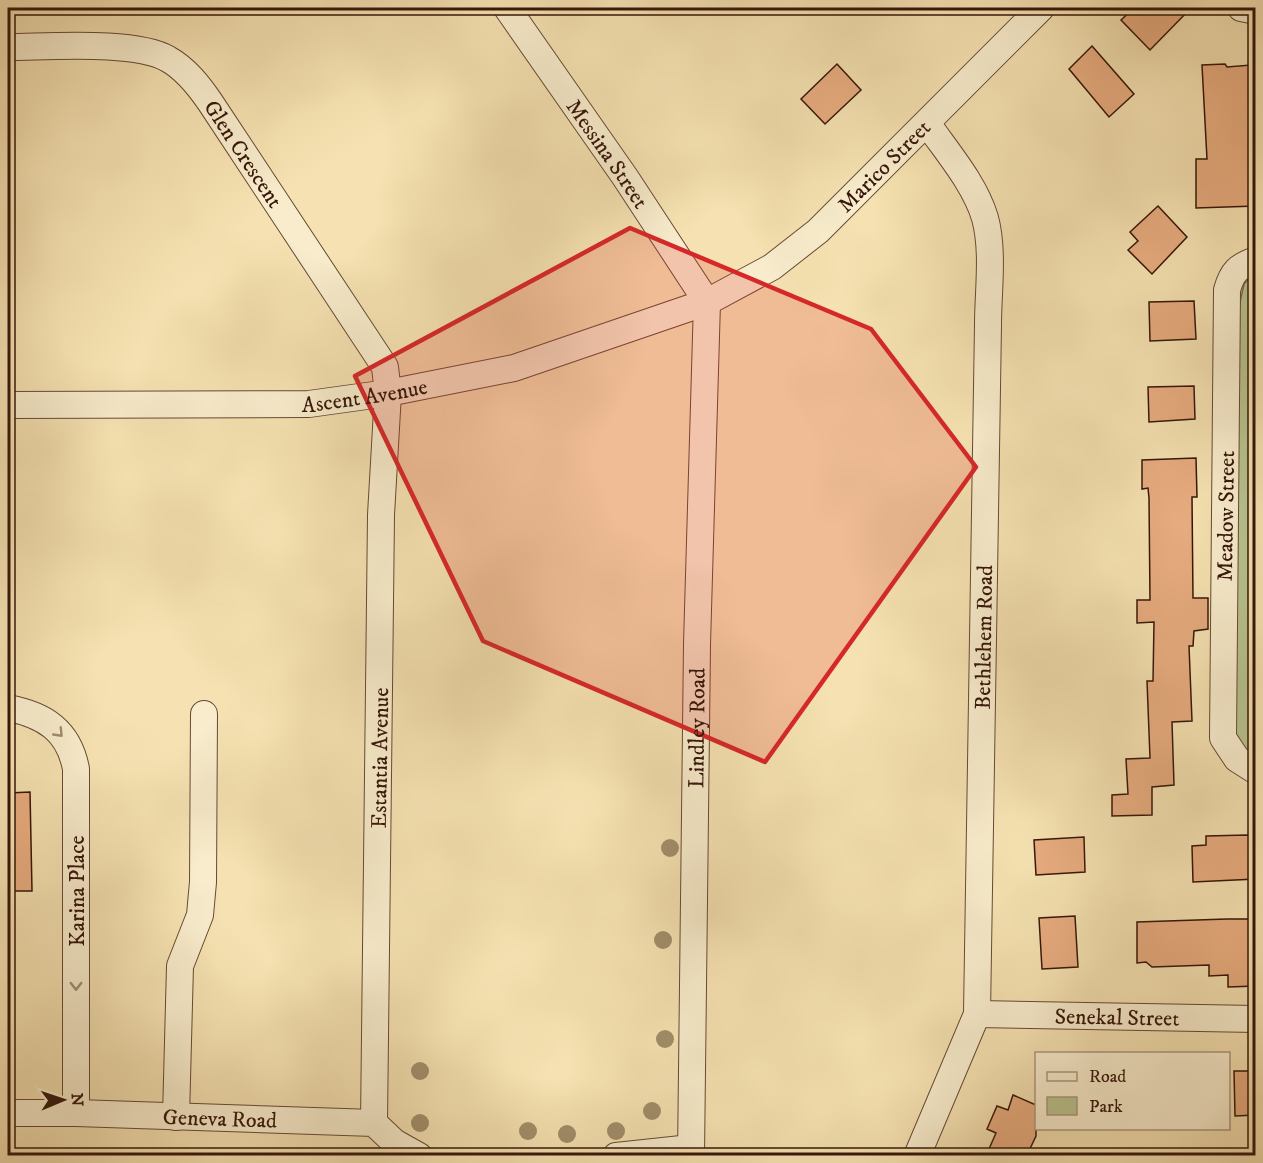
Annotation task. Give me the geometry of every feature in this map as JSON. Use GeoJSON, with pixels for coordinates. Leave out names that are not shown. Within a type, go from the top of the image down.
{"type":"FeatureCollection","features":[{"type":"Feature","properties":{"kind":"street","name":"Messina Street"},"geometry":{"type":"LineString","coordinates":[[507,8],[625,177],[707,302]]}},
{"type":"Feature","properties":{"kind":"street","name":"Marico Street"},"geometry":{"type":"LineString","coordinates":[[707,302],[772,267],[818,231],[1041,8]]}},
{"type":"Feature","properties":{"kind":"street"},"geometry":{"type":"LineString","coordinates":[[1241,8],[1256,11]]}},
{"type":"Feature","properties":{"kind":"street","name":"Glen Crescent"},"geometry":{"type":"LineString","coordinates":[[8,47],[138,49],[167,58],[178,66],[210,102],[377,353],[385,367],[388,393]]}},
{"type":"Feature","properties":{"kind":"street","name":"Bethlehem Road"},"geometry":{"type":"LineString","coordinates":[[917,1155],[977,1014],[988,234],[981,208],[972,190],[927,123]]}},
{"type":"Feature","properties":{"kind":"street","name":"Meadow Street"},"geometry":{"type":"LineString","coordinates":[[1256,260],[1241,265],[1234,271],[1227,290],[1223,727],[1223,738],[1229,750],[1247,768],[1256,771]]}},
{"type":"Feature","properties":{"kind":"street","name":"Ascent Avenue"},"geometry":{"type":"LineString","coordinates":[[8,405],[309,404],[388,393],[514,368],[707,302]]}},
{"type":"Feature","properties":{"kind":"street","name":"Lindley Road"},"geometry":{"type":"LineString","coordinates":[[691,1152],[698,597],[707,302]]}},
{"type":"Feature","properties":{"kind":"street","name":"Estantia Avenue"},"geometry":{"type":"LineString","coordinates":[[374,1123],[381,515],[388,393]]}},
{"type":"Feature","properties":{"kind":"street","name":"Karina Place"},"geometry":{"type":"LineString","coordinates":[[8,708],[47,722],[56,728],[72,751],[76,770],[76,1113]]}},
{"type":"Feature","properties":{"kind":"street"},"geometry":{"type":"LineString","coordinates":[[176,1117],[180,966],[200,915],[203,882],[204,714]]}},
{"type":"Feature","properties":{"kind":"street","name":"Senekal Street"},"geometry":{"type":"LineString","coordinates":[[977,1014],[1256,1019]]}},
{"type":"Feature","properties":{"kind":"street","name":"Geneva Road"},"geometry":{"type":"LineString","coordinates":[[8,1113],[76,1113],[374,1123]]}},
{"type":"Feature","properties":{"kind":"street"},"geometry":{"type":"LineString","coordinates":[[374,1123],[394,1142],[419,1155]]}},
{"type":"Feature","properties":{"kind":"street"},"geometry":{"type":"LineString","coordinates":[[616,1155],[691,1152]]}},
{"type":"Feature","properties":{"kind":"highlighted area"},"geometry":{"type":"Polygon","coordinates":[[[630,228],[871,329],[976,467],[765,762],[483,641],[355,376],[630,228]]]}},
{"type":"Feature","properties":{"kind":"green space"},"geometry":{"type":"Polygon","coordinates":[[[1255,272],[1255,756],[1241,746],[1233,732],[1238,311],[1244,284],[1255,272]]]}},
{"type":"Feature","properties":{"kind":"building"},"geometry":{"type":"Polygon","coordinates":[[[1134,8],[1191,8],[1150,50],[1121,20],[1134,8]]]}},
{"type":"Feature","properties":{"kind":"building"},"geometry":{"type":"Polygon","coordinates":[[[1092,46],[1134,94],[1109,117],[1069,69],[1092,46]]]}},
{"type":"Feature","properties":{"kind":"building"},"geometry":{"type":"Polygon","coordinates":[[[837,64],[861,90],[825,124],[801,99],[837,64]]]}},
{"type":"Feature","properties":{"kind":"building"},"geometry":{"type":"Polygon","coordinates":[[[1225,64],[1227,67],[1251,65],[1251,89],[1256,88],[1256,206],[1196,208],[1196,159],[1207,159],[1202,65],[1225,64]]]}},
{"type":"Feature","properties":{"kind":"building"},"geometry":{"type":"Polygon","coordinates":[[[1158,206],[1187,237],[1152,274],[1128,250],[1138,241],[1130,232],[1158,206]]]}},
{"type":"Feature","properties":{"kind":"building"},"geometry":{"type":"Polygon","coordinates":[[[1194,301],[1196,339],[1150,341],[1149,302],[1194,301]]]}},
{"type":"Feature","properties":{"kind":"building"},"geometry":{"type":"Polygon","coordinates":[[[1194,386],[1195,419],[1149,422],[1148,387],[1194,386]]]}},
{"type":"Feature","properties":{"kind":"building"},"geometry":{"type":"Polygon","coordinates":[[[1196,458],[1197,497],[1192,497],[1193,598],[1208,598],[1208,629],[1194,631],[1193,646],[1189,646],[1192,721],[1172,722],[1174,785],[1152,787],[1152,815],[1112,816],[1112,795],[1128,794],[1126,759],[1150,758],[1147,681],[1153,681],[1154,622],[1137,623],[1137,600],[1150,600],[1149,498],[1148,488],[1142,489],[1142,460],[1196,458]]]}},
{"type":"Feature","properties":{"kind":"building"},"geometry":{"type":"Polygon","coordinates":[[[30,792],[32,891],[8,891],[8,793],[30,792]]]}},
{"type":"Feature","properties":{"kind":"building"},"geometry":{"type":"Polygon","coordinates":[[[1248,835],[1256,842],[1256,879],[1193,882],[1192,846],[1206,845],[1206,836],[1248,835]]]}},
{"type":"Feature","properties":{"kind":"building"},"geometry":{"type":"Polygon","coordinates":[[[1084,837],[1085,872],[1036,875],[1034,840],[1084,837]]]}},
{"type":"Feature","properties":{"kind":"building"},"geometry":{"type":"Polygon","coordinates":[[[1075,916],[1078,967],[1042,969],[1039,918],[1075,916]]]}},
{"type":"Feature","properties":{"kind":"building"},"geometry":{"type":"Polygon","coordinates":[[[1256,919],[1256,986],[1228,987],[1228,975],[1209,976],[1209,965],[1152,967],[1146,962],[1137,963],[1137,922],[1256,919]]]}},
{"type":"Feature","properties":{"kind":"building"},"geometry":{"type":"Polygon","coordinates":[[[1234,1071],[1256,1071],[1256,1115],[1235,1116],[1234,1071]]]}},
{"type":"Feature","properties":{"kind":"building"},"geometry":{"type":"Polygon","coordinates":[[[1013,1095],[1035,1105],[1036,1136],[1027,1155],[1011,1155],[989,1149],[996,1133],[987,1129],[997,1106],[1008,1110],[1013,1095]]]}}]}
